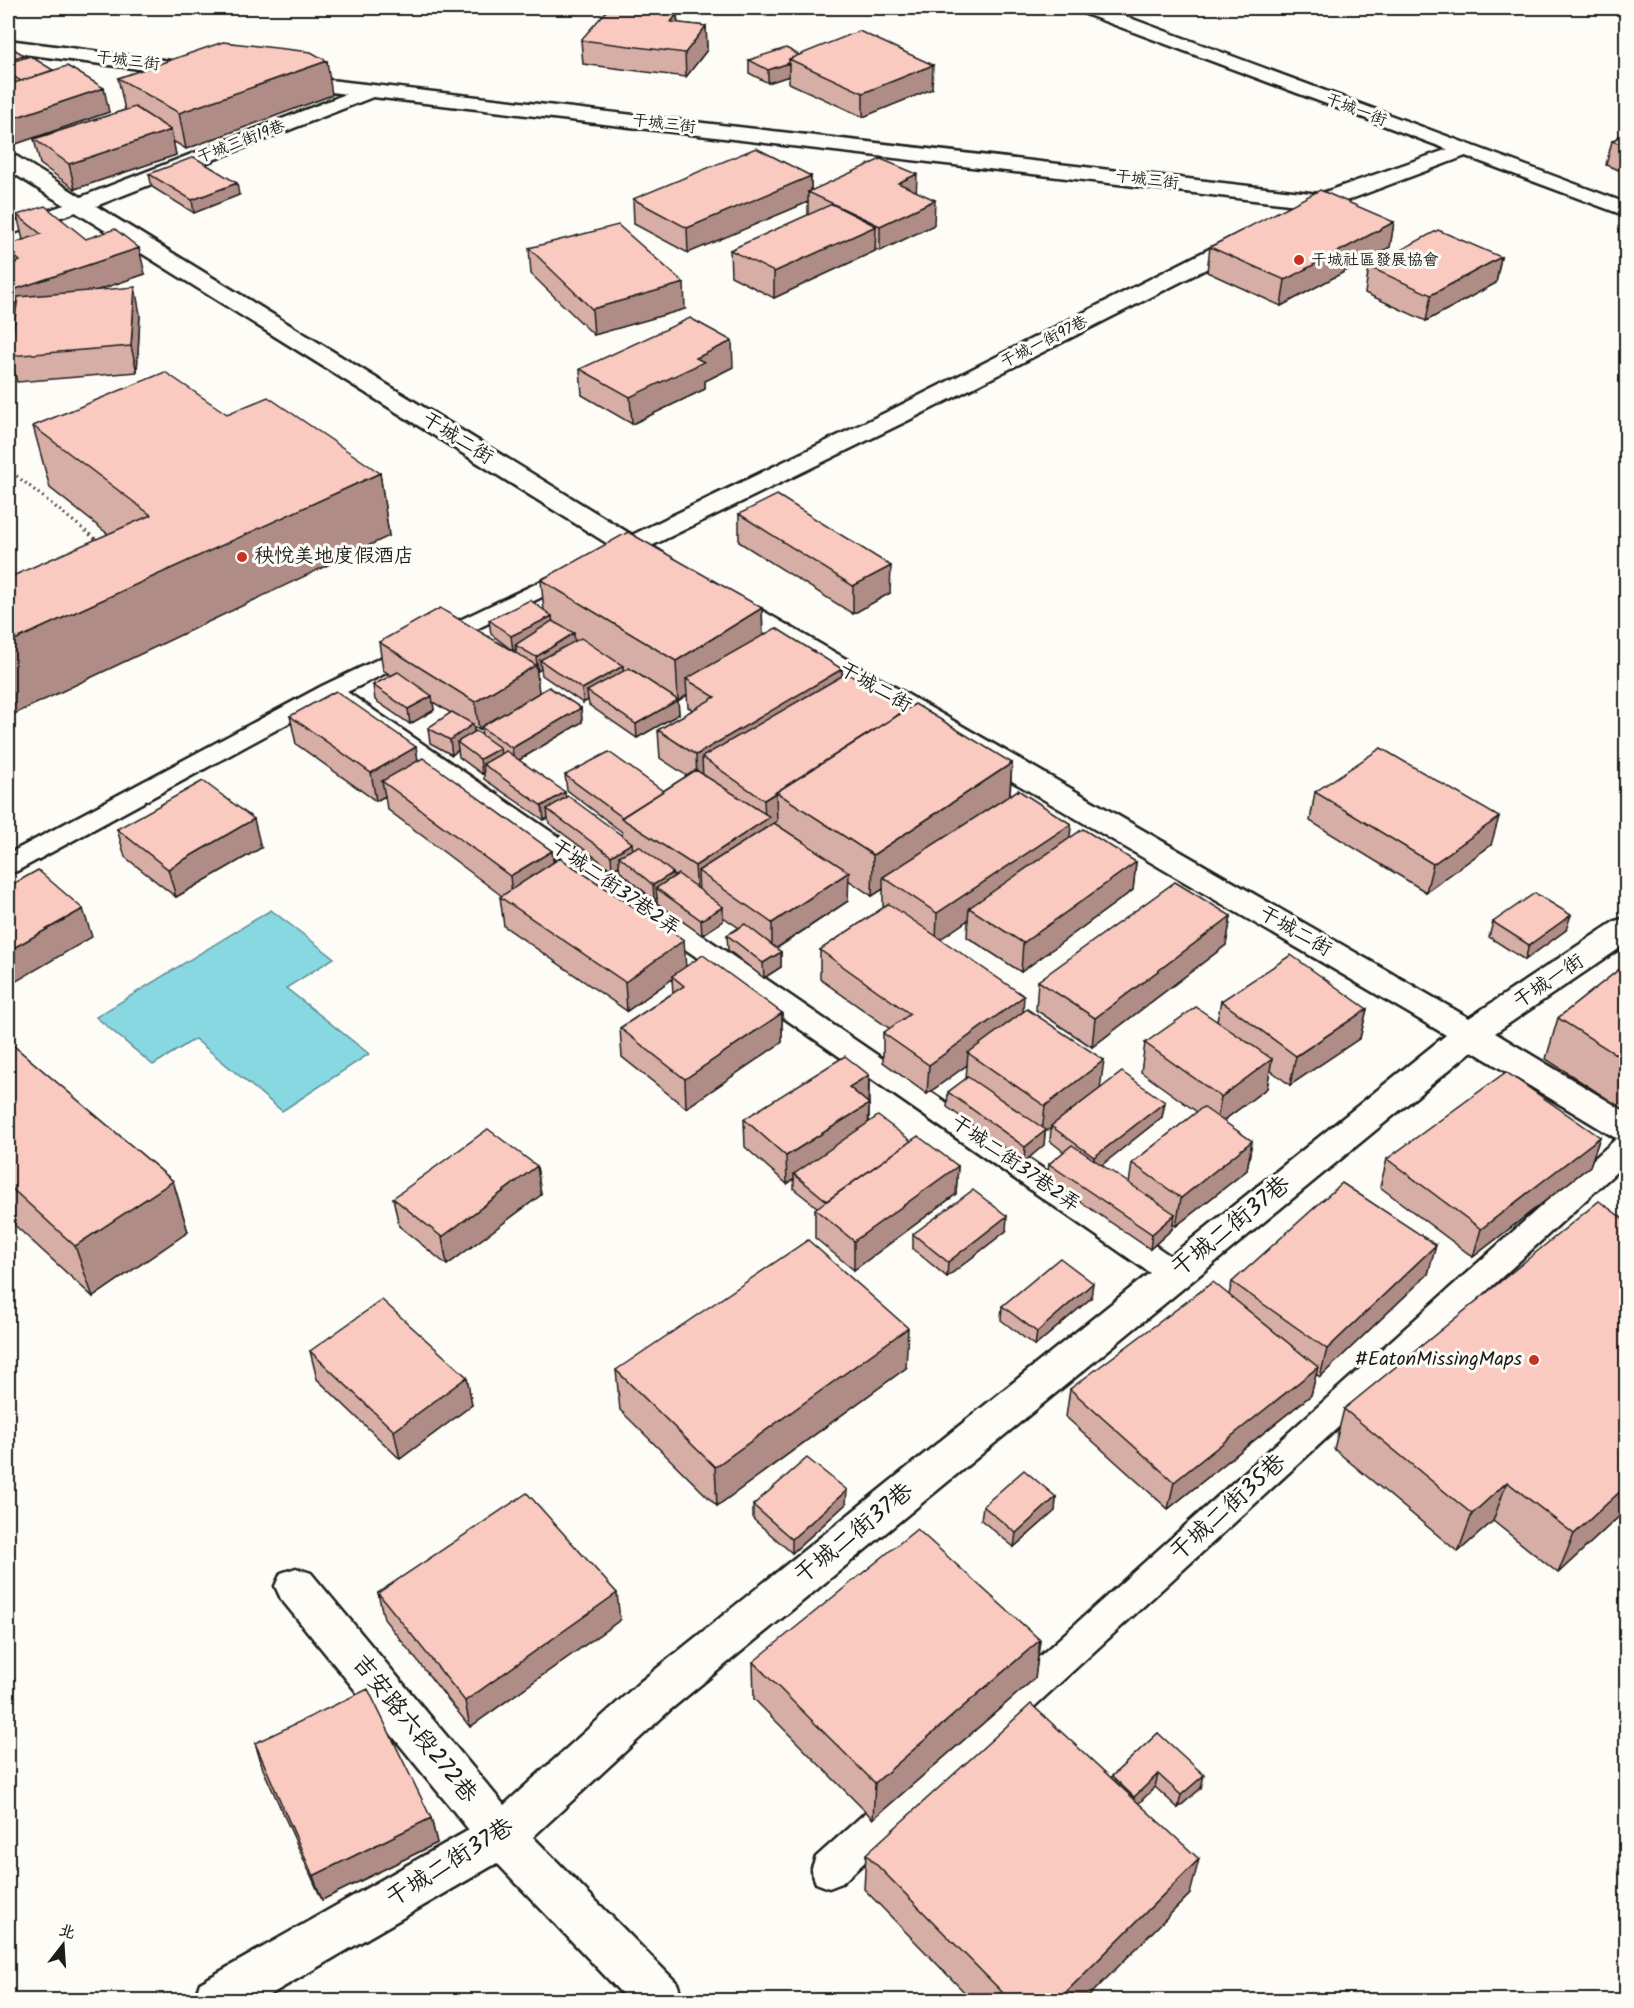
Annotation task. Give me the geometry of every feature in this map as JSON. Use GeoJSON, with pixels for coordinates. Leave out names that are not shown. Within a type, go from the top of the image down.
{"type":"FeatureCollection","features":[{"type":"Feature","properties":{"kind":"street","name":"干城一街"},"geometry":{"type":"LineString","coordinates":[[1087,8],[1626,210]]}},
{"type":"Feature","properties":{"kind":"street","name":"干城三街"},"geometry":{"type":"LineString","coordinates":[[8,46],[218,73]]}},
{"type":"Feature","properties":{"kind":"street","name":"干城三街"},"geometry":{"type":"LineString","coordinates":[[264,78],[1321,201]]}},
{"type":"Feature","properties":{"kind":"street","name":"干城三街19巷"},"geometry":{"type":"LineString","coordinates":[[79,205],[370,92]]}},
{"type":"Feature","properties":{"kind":"street","name":"干城一街97巷"},"geometry":{"type":"LineString","coordinates":[[612,554],[902,414],[1321,201],[1464,150]]}},
{"type":"Feature","properties":{"kind":"street","name":"干城二街"},"geometry":{"type":"LineString","coordinates":[[8,161],[79,205],[612,554],[691,581],[1470,1034],[1626,1128]]}},
{"type":"Feature","properties":{"kind":"street","name":"干城一街"},"geometry":{"type":"LineString","coordinates":[[1470,1034],[1626,929]]}},
{"type":"Feature","properties":{"kind":"street","name":"干城二街37巷"},"geometry":{"type":"LineString","coordinates":[[217,2001],[502,1836],[655,1696],[1470,1034]]}},
{"type":"Feature","properties":{"kind":"street","name":"吉安路六段272巷"},"geometry":{"type":"LineString","coordinates":[[296,1586],[502,1836],[660,2001]]}},
{"type":"Feature","properties":{"kind":"lane"},"geometry":{"type":"LineString","coordinates":[[8,230],[79,205]]}},
{"type":"Feature","properties":{"kind":"lane"},"geometry":{"type":"LineString","coordinates":[[8,864],[330,691],[612,554]]}},
{"type":"Feature","properties":{"kind":"lane","name":"干城二街37巷2弄"},"geometry":{"type":"LineString","coordinates":[[330,691],[1174,1274]]}},
{"type":"Feature","properties":{"kind":"lane","name":"干城二街35巷"},"geometry":{"type":"LineString","coordinates":[[829,1870],[1626,1147]]}},
{"type":"Feature","properties":{"kind":"path"},"geometry":{"type":"LineString","coordinates":[[8,469],[105,547]]}},
{"type":"Feature","properties":{"kind":"water"},"geometry":{"type":"Polygon","coordinates":[[[271,910],[334,958],[286,988],[369,1054],[282,1111],[195,1039],[153,1065],[96,1017],[271,910]]]}},
{"type":"Feature","properties":{"kind":"building"},"geometry":{"type":"Polygon","coordinates":[[[609,8],[677,14],[671,22],[706,26],[685,53],[581,40],[609,8]]]}},
{"type":"Feature","properties":{"kind":"building"},"geometry":{"type":"Polygon","coordinates":[[[859,31],[933,65],[863,93],[789,59],[859,31]]]}},
{"type":"Feature","properties":{"kind":"building"},"geometry":{"type":"Polygon","coordinates":[[[223,42],[311,52],[327,61],[179,113],[118,78],[223,42]]]}},
{"type":"Feature","properties":{"kind":"building"},"geometry":{"type":"Polygon","coordinates":[[[12,48],[24,55],[8,60],[8,50],[12,48]]]}},
{"type":"Feature","properties":{"kind":"building"},"geometry":{"type":"Polygon","coordinates":[[[786,48],[799,55],[789,59],[789,63],[768,70],[749,60],[786,48]]]}},
{"type":"Feature","properties":{"kind":"building"},"geometry":{"type":"Polygon","coordinates":[[[30,56],[53,70],[21,81],[9,74],[14,71],[8,73],[8,63],[30,56]]]}},
{"type":"Feature","properties":{"kind":"building"},"geometry":{"type":"Polygon","coordinates":[[[67,66],[104,88],[8,120],[8,85],[67,66]]]}},
{"type":"Feature","properties":{"kind":"building"},"geometry":{"type":"Polygon","coordinates":[[[8,78],[15,82],[8,85],[8,78]]]}},
{"type":"Feature","properties":{"kind":"building"},"geometry":{"type":"Polygon","coordinates":[[[135,107],[171,130],[69,164],[34,139],[135,107]]]}},
{"type":"Feature","properties":{"kind":"building"},"geometry":{"type":"Polygon","coordinates":[[[1626,132],[1626,146],[1612,141],[1626,132]]]}},
{"type":"Feature","properties":{"kind":"building"},"geometry":{"type":"Polygon","coordinates":[[[756,148],[811,176],[687,228],[633,199],[756,148]]]}},
{"type":"Feature","properties":{"kind":"building"},"geometry":{"type":"Polygon","coordinates":[[[194,157],[237,183],[192,200],[149,174],[194,157]]]}},
{"type":"Feature","properties":{"kind":"building"},"geometry":{"type":"Polygon","coordinates":[[[881,159],[917,174],[898,183],[935,200],[880,226],[808,192],[881,159]]]}},
{"type":"Feature","properties":{"kind":"building"},"geometry":{"type":"Polygon","coordinates":[[[1320,190],[1394,222],[1285,280],[1210,247],[1320,190]]]}},
{"type":"Feature","properties":{"kind":"building"},"geometry":{"type":"Polygon","coordinates":[[[832,204],[876,226],[774,272],[730,250],[832,204]]]}},
{"type":"Feature","properties":{"kind":"building"},"geometry":{"type":"Polygon","coordinates":[[[45,206],[86,239],[115,229],[139,248],[13,290],[8,286],[8,266],[20,261],[8,251],[8,245],[41,234],[17,215],[45,206]]]}},
{"type":"Feature","properties":{"kind":"building"},"geometry":{"type":"Polygon","coordinates":[[[618,225],[684,283],[592,309],[529,248],[618,225]]]}},
{"type":"Feature","properties":{"kind":"building"},"geometry":{"type":"Polygon","coordinates":[[[1438,230],[1501,257],[1431,295],[1369,267],[1438,230]]]}},
{"type":"Feature","properties":{"kind":"building"},"geometry":{"type":"Polygon","coordinates":[[[135,287],[131,346],[10,356],[18,297],[135,287]]]}},
{"type":"Feature","properties":{"kind":"building"},"geometry":{"type":"Polygon","coordinates":[[[690,318],[732,341],[696,358],[704,362],[630,397],[580,369],[690,318]]]}},
{"type":"Feature","properties":{"kind":"building"},"geometry":{"type":"Polygon","coordinates":[[[165,372],[227,414],[268,397],[380,473],[8,643],[8,578],[151,515],[33,426],[165,372]]]}},
{"type":"Feature","properties":{"kind":"building"},"geometry":{"type":"Polygon","coordinates":[[[777,495],[891,566],[853,586],[739,514],[777,495]]]}},
{"type":"Feature","properties":{"kind":"building"},"geometry":{"type":"Polygon","coordinates":[[[628,532],[762,608],[676,661],[541,580],[628,532]]]}},
{"type":"Feature","properties":{"kind":"building"},"geometry":{"type":"Polygon","coordinates":[[[530,600],[552,616],[511,636],[489,620],[530,600]]]}},
{"type":"Feature","properties":{"kind":"building"},"geometry":{"type":"Polygon","coordinates":[[[440,608],[536,665],[475,702],[379,642],[440,608]]]}},
{"type":"Feature","properties":{"kind":"building"},"geometry":{"type":"Polygon","coordinates":[[[552,621],[574,633],[536,657],[515,645],[552,621]]]}},
{"type":"Feature","properties":{"kind":"building"},"geometry":{"type":"Polygon","coordinates":[[[776,628],[842,669],[696,755],[658,730],[715,697],[686,679],[776,628]]]}},
{"type":"Feature","properties":{"kind":"building"},"geometry":{"type":"Polygon","coordinates":[[[581,638],[623,666],[582,689],[540,660],[581,638]]]}},
{"type":"Feature","properties":{"kind":"building"},"geometry":{"type":"Polygon","coordinates":[[[629,668],[678,700],[636,724],[587,691],[629,668]]]}},
{"type":"Feature","properties":{"kind":"building"},"geometry":{"type":"Polygon","coordinates":[[[398,672],[432,696],[408,709],[373,685],[398,672]]]}},
{"type":"Feature","properties":{"kind":"building"},"geometry":{"type":"Polygon","coordinates":[[[847,673],[905,711],[764,800],[702,757],[847,673]]]}},
{"type":"Feature","properties":{"kind":"building"},"geometry":{"type":"Polygon","coordinates":[[[549,687],[581,708],[512,748],[481,727],[549,687]]]}},
{"type":"Feature","properties":{"kind":"building"},"geometry":{"type":"Polygon","coordinates":[[[336,691],[416,747],[371,773],[290,716],[336,691]]]}},
{"type":"Feature","properties":{"kind":"building"},"geometry":{"type":"Polygon","coordinates":[[[915,704],[1012,763],[873,855],[776,792],[915,704]]]}},
{"type":"Feature","properties":{"kind":"building"},"geometry":{"type":"Polygon","coordinates":[[[452,712],[473,724],[450,740],[428,728],[452,712]]]}},
{"type":"Feature","properties":{"kind":"building"},"geometry":{"type":"Polygon","coordinates":[[[476,731],[500,748],[480,759],[457,742],[476,731]]]}},
{"type":"Feature","properties":{"kind":"building"},"geometry":{"type":"Polygon","coordinates":[[[1381,748],[1499,817],[1433,864],[1315,792],[1381,748]]]}},
{"type":"Feature","properties":{"kind":"building"},"geometry":{"type":"Polygon","coordinates":[[[506,751],[565,792],[542,806],[483,764],[506,751]]]}},
{"type":"Feature","properties":{"kind":"building"},"geometry":{"type":"Polygon","coordinates":[[[609,752],[663,791],[622,817],[565,775],[609,752]]]}},
{"type":"Feature","properties":{"kind":"building"},"geometry":{"type":"Polygon","coordinates":[[[423,758],[552,851],[510,876],[382,781],[423,758]]]}},
{"type":"Feature","properties":{"kind":"building"},"geometry":{"type":"Polygon","coordinates":[[[696,770],[770,817],[695,866],[621,818],[696,770]]]}},
{"type":"Feature","properties":{"kind":"building"},"geometry":{"type":"Polygon","coordinates":[[[203,781],[254,819],[168,869],[117,829],[203,781]]]}},
{"type":"Feature","properties":{"kind":"building"},"geometry":{"type":"Polygon","coordinates":[[[1018,790],[1071,824],[937,913],[883,877],[1018,790]]]}},
{"type":"Feature","properties":{"kind":"building"},"geometry":{"type":"Polygon","coordinates":[[[568,796],[632,843],[611,856],[547,809],[568,796]]]}},
{"type":"Feature","properties":{"kind":"building"},"geometry":{"type":"Polygon","coordinates":[[[774,823],[849,872],[772,923],[698,871],[774,823]]]}},
{"type":"Feature","properties":{"kind":"building"},"geometry":{"type":"Polygon","coordinates":[[[1083,829],[1136,862],[1023,943],[969,908],[1083,829]]]}},
{"type":"Feature","properties":{"kind":"building"},"geometry":{"type":"Polygon","coordinates":[[[639,846],[673,873],[653,885],[619,856],[639,846]]]}},
{"type":"Feature","properties":{"kind":"building"},"geometry":{"type":"Polygon","coordinates":[[[560,858],[684,940],[625,982],[500,897],[560,858]]]}},
{"type":"Feature","properties":{"kind":"building"},"geometry":{"type":"Polygon","coordinates":[[[38,870],[83,909],[8,951],[8,887],[38,870]]]}},
{"type":"Feature","properties":{"kind":"building"},"geometry":{"type":"Polygon","coordinates":[[[678,874],[723,907],[701,920],[656,888],[678,874]]]}},
{"type":"Feature","properties":{"kind":"building"},"geometry":{"type":"Polygon","coordinates":[[[1175,882],[1231,916],[1095,1018],[1038,981],[1175,882]]]}},
{"type":"Feature","properties":{"kind":"building"},"geometry":{"type":"Polygon","coordinates":[[[1535,893],[1571,915],[1529,945],[1493,922],[1535,893]]]}},
{"type":"Feature","properties":{"kind":"building"},"geometry":{"type":"Polygon","coordinates":[[[889,904],[1024,996],[929,1065],[883,1033],[910,1014],[820,950],[889,904]]]}},
{"type":"Feature","properties":{"kind":"building"},"geometry":{"type":"Polygon","coordinates":[[[745,924],[781,952],[763,963],[727,935],[745,924]]]}},
{"type":"Feature","properties":{"kind":"building"},"geometry":{"type":"Polygon","coordinates":[[[703,955],[782,1013],[685,1079],[620,1028],[684,986],[672,976],[703,955]]]}},
{"type":"Feature","properties":{"kind":"building"},"geometry":{"type":"Polygon","coordinates":[[[1291,955],[1367,1009],[1296,1056],[1221,1001],[1291,955]]]}},
{"type":"Feature","properties":{"kind":"building"},"geometry":{"type":"Polygon","coordinates":[[[1626,964],[1626,1061],[1558,1018],[1626,964]]]}},
{"type":"Feature","properties":{"kind":"building"},"geometry":{"type":"Polygon","coordinates":[[[1196,1007],[1272,1059],[1221,1097],[1145,1043],[1196,1007]]]}},
{"type":"Feature","properties":{"kind":"building"},"geometry":{"type":"Polygon","coordinates":[[[1027,1009],[1104,1060],[1045,1106],[968,1053],[1027,1009]]]}},
{"type":"Feature","properties":{"kind":"building"},"geometry":{"type":"Polygon","coordinates":[[[8,1041],[173,1181],[75,1246],[8,1185],[8,1041]]]}},
{"type":"Feature","properties":{"kind":"building"},"geometry":{"type":"Polygon","coordinates":[[[845,1056],[869,1075],[849,1087],[869,1104],[786,1156],[744,1119],[845,1056]]]}},
{"type":"Feature","properties":{"kind":"building"},"geometry":{"type":"Polygon","coordinates":[[[1122,1072],[1165,1102],[1094,1157],[1051,1126],[1122,1072]]]}},
{"type":"Feature","properties":{"kind":"building"},"geometry":{"type":"Polygon","coordinates":[[[1506,1072],[1600,1137],[1481,1229],[1387,1159],[1506,1072]]]}},
{"type":"Feature","properties":{"kind":"building"},"geometry":{"type":"Polygon","coordinates":[[[968,1077],[1046,1130],[1025,1147],[948,1092],[968,1077]]]}},
{"type":"Feature","properties":{"kind":"building"},"geometry":{"type":"Polygon","coordinates":[[[1203,1107],[1252,1141],[1181,1198],[1132,1163],[1203,1107]]]}},
{"type":"Feature","properties":{"kind":"building"},"geometry":{"type":"Polygon","coordinates":[[[878,1116],[911,1141],[827,1201],[794,1174],[878,1116]]]}},
{"type":"Feature","properties":{"kind":"building"},"geometry":{"type":"Polygon","coordinates":[[[488,1129],[537,1166],[442,1237],[393,1198],[488,1129]]]}},
{"type":"Feature","properties":{"kind":"building"},"geometry":{"type":"Polygon","coordinates":[[[918,1136],[958,1166],[854,1241],[815,1209],[918,1136]]]}},
{"type":"Feature","properties":{"kind":"building"},"geometry":{"type":"Polygon","coordinates":[[[1072,1145],[1175,1214],[1152,1234],[1049,1164],[1072,1145]]]}},
{"type":"Feature","properties":{"kind":"building"},"geometry":{"type":"Polygon","coordinates":[[[1342,1183],[1436,1245],[1327,1349],[1232,1282],[1342,1183]]]}},
{"type":"Feature","properties":{"kind":"building"},"geometry":{"type":"Polygon","coordinates":[[[973,1190],[1007,1216],[948,1262],[913,1234],[973,1190]]]}},
{"type":"Feature","properties":{"kind":"building","name":"#EatonMissingMaps"},"geometry":{"type":"Polygon","coordinates":[[[1599,1201],[1626,1221],[1626,1486],[1574,1534],[1507,1482],[1472,1514],[1344,1409],[1599,1201]]]}},
{"type":"Feature","properties":{"kind":"building"},"geometry":{"type":"Polygon","coordinates":[[[808,1240],[908,1328],[715,1467],[616,1370],[808,1240]]]}},
{"type":"Feature","properties":{"kind":"building"},"geometry":{"type":"Polygon","coordinates":[[[1060,1258],[1093,1283],[1037,1332],[1002,1306],[1060,1258]]]}},
{"type":"Feature","properties":{"kind":"building"},"geometry":{"type":"Polygon","coordinates":[[[1213,1282],[1318,1367],[1174,1482],[1070,1389],[1213,1282]]]}},
{"type":"Feature","properties":{"kind":"building"},"geometry":{"type":"Polygon","coordinates":[[[382,1300],[467,1377],[394,1431],[310,1351],[382,1300]]]}},
{"type":"Feature","properties":{"kind":"building"},"geometry":{"type":"Polygon","coordinates":[[[807,1458],[847,1490],[792,1539],[753,1505],[807,1458]]]}},
{"type":"Feature","properties":{"kind":"building"},"geometry":{"type":"Polygon","coordinates":[[[1024,1470],[1056,1497],[1016,1533],[983,1506],[1024,1470]]]}},
{"type":"Feature","properties":{"kind":"building"},"geometry":{"type":"Polygon","coordinates":[[[527,1493],[617,1593],[465,1701],[378,1593],[527,1493]]]}},
{"type":"Feature","properties":{"kind":"building"},"geometry":{"type":"Polygon","coordinates":[[[917,1529],[1040,1640],[875,1783],[753,1662],[917,1529]]]}},
{"type":"Feature","properties":{"kind":"building"},"geometry":{"type":"Polygon","coordinates":[[[368,1689],[431,1818],[313,1876],[255,1743],[368,1689]]]}},
{"type":"Feature","properties":{"kind":"building"},"geometry":{"type":"Polygon","coordinates":[[[1031,1704],[1199,1859],[1057,2001],[1011,2001],[866,1854],[1031,1704]]]}},
{"type":"Feature","properties":{"kind":"building"},"geometry":{"type":"Polygon","coordinates":[[[1158,1733],[1204,1775],[1181,1795],[1158,1774],[1134,1797],[1112,1776],[1158,1733]]]}},
{"type":"Feature","properties":{"kind":"place","name":"干城社區發展協會"},"geometry":{"type":"Point","coordinates":[1299,260]}},
{"type":"Feature","properties":{"kind":"place","name":"秧悦美地度假酒店"},"geometry":{"type":"Point","coordinates":[242,557]}},
{"type":"Feature","properties":{"kind":"place","name":"#EatonMissingMaps"},"geometry":{"type":"Point","coordinates":[1534,1360]}}]}
